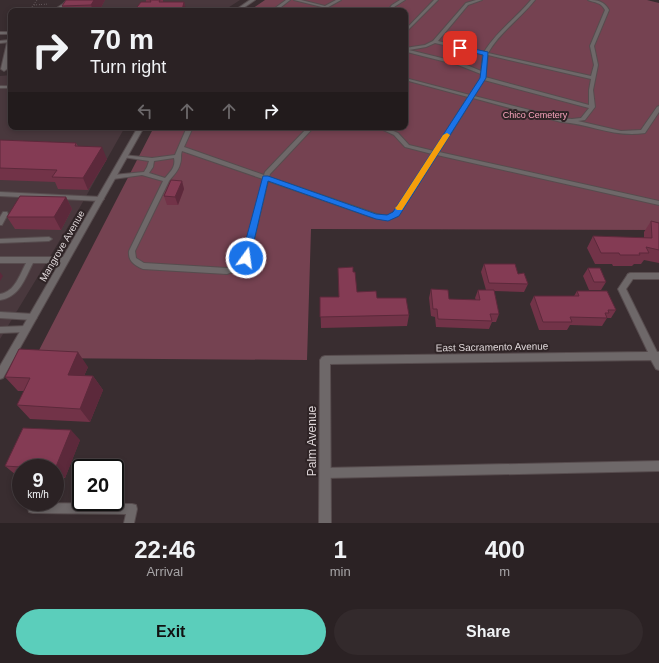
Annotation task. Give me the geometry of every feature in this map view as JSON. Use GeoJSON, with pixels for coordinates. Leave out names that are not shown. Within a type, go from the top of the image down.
{"type":"FeatureCollection","features":[{"type":"Feature","properties":{"kind":"street"},"geometry":{"type":"LineString","coordinates":[[60,8],[65,5],[69,0]]}},
{"type":"Feature","properties":{"kind":"street"},"geometry":{"type":"LineString","coordinates":[[241,8],[253,0]]}},
{"type":"Feature","properties":{"kind":"street"},"geometry":{"type":"LineString","coordinates":[[2,69],[8,45]]}},
{"type":"Feature","properties":{"kind":"street","name":"Mangrove Avenue"},"geometry":{"type":"LineString","coordinates":[[0,375],[139,130]]}},
{"type":"Feature","properties":{"kind":"street"},"geometry":{"type":"LineString","coordinates":[[631,276],[622,289],[657,356],[659,366]]}},
{"type":"Feature","properties":{"kind":"street","name":"East Sacramento Avenue"},"geometry":{"type":"LineString","coordinates":[[325,360],[657,356]]}},
{"type":"Feature","properties":{"kind":"street","name":"Palm Avenue"},"geometry":{"type":"LineString","coordinates":[[325,360],[325,523]]}},
{"type":"Feature","properties":{"kind":"lane"},"geometry":{"type":"LineString","coordinates":[[277,8],[288,0]]}},
{"type":"Feature","properties":{"kind":"lane"},"geometry":{"type":"LineString","coordinates":[[296,0],[325,7],[339,0]]}},
{"type":"Feature","properties":{"kind":"lane"},"geometry":{"type":"LineString","coordinates":[[391,8],[403,0]]}},
{"type":"Feature","properties":{"kind":"lane"},"geometry":{"type":"LineString","coordinates":[[408,29],[436,0]]}},
{"type":"Feature","properties":{"kind":"lane"},"geometry":{"type":"LineString","coordinates":[[443,59],[431,51],[430,48],[432,43],[468,1],[480,0]]}},
{"type":"Feature","properties":{"kind":"lane"},"geometry":{"type":"LineString","coordinates":[[180,148],[376,216],[388,218],[396,214],[471,96],[483,75],[486,54],[505,28],[518,17],[533,0]]}},
{"type":"Feature","properties":{"kind":"lane"},"geometry":{"type":"LineString","coordinates":[[572,121],[583,119],[592,106],[591,90],[596,65],[592,46],[607,10],[602,3],[590,0]]}},
{"type":"Feature","properties":{"kind":"lane"},"geometry":{"type":"LineString","coordinates":[[408,50],[432,43],[593,78]]}},
{"type":"Feature","properties":{"kind":"lane"},"geometry":{"type":"LineString","coordinates":[[408,51],[460,64],[483,75],[592,106]]}},
{"type":"Feature","properties":{"kind":"lane"},"geometry":{"type":"LineString","coordinates":[[408,80],[620,133],[643,132],[659,108]]}},
{"type":"Feature","properties":{"kind":"lane"},"geometry":{"type":"LineString","coordinates":[[189,130],[177,156],[178,163],[174,171],[166,180],[132,251],[132,256],[135,262],[143,266],[227,271],[236,269],[242,265],[246,258],[267,173],[308,130]]}},
{"type":"Feature","properties":{"kind":"lane"},"geometry":{"type":"LineString","coordinates":[[387,130],[396,134],[407,146],[416,150],[436,152],[659,204]]}},
{"type":"Feature","properties":{"kind":"lane"},"geometry":{"type":"LineString","coordinates":[[125,156],[152,160],[177,156]]}},
{"type":"Feature","properties":{"kind":"lane"},"geometry":{"type":"LineString","coordinates":[[145,174],[150,167],[152,160]]}},
{"type":"Feature","properties":{"kind":"lane"},"geometry":{"type":"LineString","coordinates":[[113,177],[145,174],[166,180]]}},
{"type":"Feature","properties":{"kind":"lane"},"geometry":{"type":"LineString","coordinates":[[0,194],[101,199]]}},
{"type":"Feature","properties":{"kind":"lane"},"geometry":{"type":"LineString","coordinates":[[0,223],[5,214]]}},
{"type":"Feature","properties":{"kind":"lane"},"geometry":{"type":"LineString","coordinates":[[0,241],[49,240]]}},
{"type":"Feature","properties":{"kind":"lane"},"geometry":{"type":"LineString","coordinates":[[0,260],[66,260]]}},
{"type":"Feature","properties":{"kind":"lane"},"geometry":{"type":"LineString","coordinates":[[0,297],[4,298],[12,293],[31,260]]}},
{"type":"Feature","properties":{"kind":"lane"},"geometry":{"type":"LineString","coordinates":[[631,276],[659,276]]}},
{"type":"Feature","properties":{"kind":"lane"},"geometry":{"type":"LineString","coordinates":[[0,315],[33,317]]}},
{"type":"Feature","properties":{"kind":"lane"},"geometry":{"type":"LineString","coordinates":[[0,330],[26,329]]}},
{"type":"Feature","properties":{"kind":"lane"},"geometry":{"type":"LineString","coordinates":[[325,473],[659,466]]}},
{"type":"Feature","properties":{"kind":"lane"},"geometry":{"type":"LineString","coordinates":[[64,508],[132,509],[129,523]]}},
{"type":"Feature","properties":{"kind":"path"},"geometry":{"type":"LineString","coordinates":[[32,8],[37,0]]}},
{"type":"Feature","properties":{"kind":"path"},"geometry":{"type":"LineString","coordinates":[[34,5],[54,4]]}},
{"type":"Feature","properties":{"kind":"shaded area"},"geometry":{"type":"Polygon","coordinates":[[[73,0],[240,0],[228,8],[67,8],[73,0]]]}},
{"type":"Feature","properties":{"kind":"shaded area"},"geometry":{"type":"Polygon","coordinates":[[[8,75],[8,130],[123,130],[80,207],[0,339],[0,76],[8,75]]]}},
{"type":"Feature","properties":{"kind":"green space","name":"Chico Cemetery"},"geometry":{"type":"Polygon","coordinates":[[[265,0],[647,0],[659,3],[659,230],[311,229],[307,360],[35,358],[152,130],[408,130],[408,8],[253,8],[265,0]]]}},
{"type":"Feature","properties":{"kind":"building"},"geometry":{"type":"Polygon","coordinates":[[[66,0],[94,0],[91,5],[62,6],[66,0]]]}},
{"type":"Feature","properties":{"kind":"building"},"geometry":{"type":"Polygon","coordinates":[[[150,0],[160,0],[159,2],[184,2],[182,8],[136,8],[141,2],[151,2],[150,0]]]}},
{"type":"Feature","properties":{"kind":"building"},"geometry":{"type":"Polygon","coordinates":[[[0,140],[76,143],[75,146],[102,147],[83,178],[52,177],[57,170],[0,168],[0,140]]]}},
{"type":"Feature","properties":{"kind":"building"},"geometry":{"type":"Polygon","coordinates":[[[171,180],[182,181],[175,197],[164,196],[171,180]]]}},
{"type":"Feature","properties":{"kind":"building"},"geometry":{"type":"Polygon","coordinates":[[[20,196],[66,197],[54,217],[7,217],[20,196]]]}},
{"type":"Feature","properties":{"kind":"building"},"geometry":{"type":"Polygon","coordinates":[[[651,221],[659,223],[659,250],[646,247],[649,253],[639,253],[640,255],[620,255],[619,253],[601,253],[593,236],[652,238],[651,221]]]}},
{"type":"Feature","properties":{"kind":"building"},"geometry":{"type":"Polygon","coordinates":[[[484,264],[515,264],[518,274],[524,273],[528,284],[489,283],[484,264]]]}},
{"type":"Feature","properties":{"kind":"building"},"geometry":{"type":"Polygon","coordinates":[[[353,267],[357,292],[376,291],[377,298],[406,298],[409,315],[320,317],[320,297],[339,297],[338,268],[353,267]]]}},
{"type":"Feature","properties":{"kind":"building"},"geometry":{"type":"Polygon","coordinates":[[[588,268],[600,268],[606,282],[594,282],[588,268]]]}},
{"type":"Feature","properties":{"kind":"building"},"geometry":{"type":"Polygon","coordinates":[[[431,289],[448,290],[449,299],[480,300],[478,290],[494,290],[499,314],[490,314],[492,321],[438,319],[437,309],[433,309],[431,289]]]}},
{"type":"Feature","properties":{"kind":"building"},"geometry":{"type":"Polygon","coordinates":[[[577,291],[607,291],[616,310],[608,310],[609,313],[605,313],[607,318],[570,317],[572,322],[543,322],[534,296],[579,296],[577,291]]]}},
{"type":"Feature","properties":{"kind":"building"},"geometry":{"type":"Polygon","coordinates":[[[19,349],[78,352],[68,375],[93,376],[80,409],[17,405],[30,378],[5,377],[19,349]]]}},
{"type":"Feature","properties":{"kind":"building"},"geometry":{"type":"Polygon","coordinates":[[[23,428],[71,430],[59,459],[12,459],[12,466],[5,466],[23,428]]]}},
{"type":"Feature","properties":{"kind":"slow traffic"},"geometry":{"type":"LineString","coordinates":[[400,208],[447,135]]}},
{"type":"Feature","properties":{"kind":"route"},"geometry":{"type":"LineString","coordinates":[[246,258],[266,178],[376,216],[388,218],[396,214],[483,78],[486,54],[460,48]]}}]}
